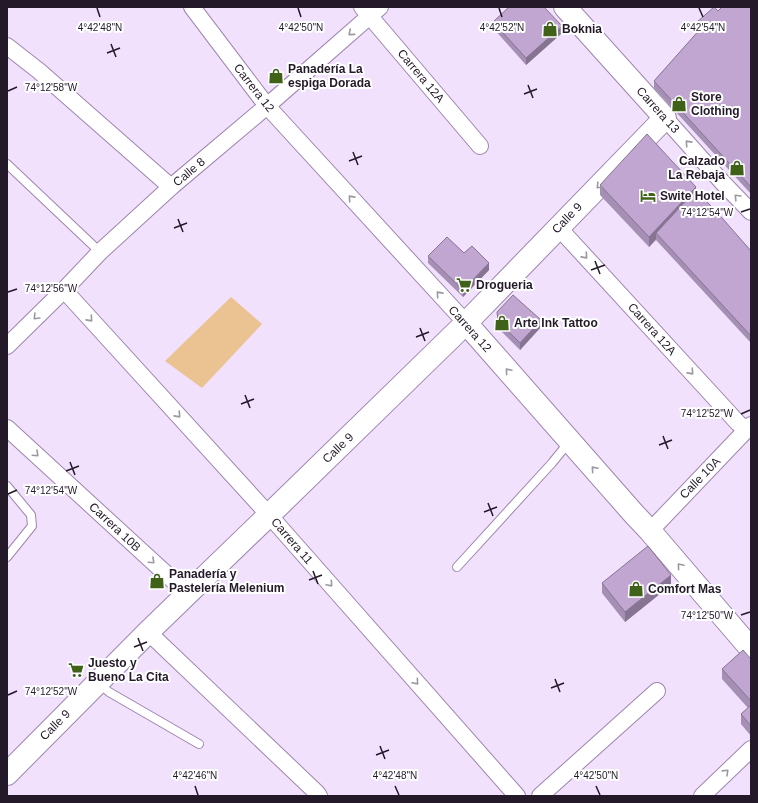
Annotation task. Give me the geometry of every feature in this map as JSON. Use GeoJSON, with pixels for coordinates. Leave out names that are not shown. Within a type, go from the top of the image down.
{"type":"FeatureCollection","features":[{"type":"Feature","properties":{"kind":"main road","name":"Carrera 13"},"geometry":{"type":"LineString","coordinates":[[565,7],[665,118]]}},
{"type":"Feature","properties":{"kind":"main road","name":"Calle 9"},"geometry":{"type":"LineString","coordinates":[[7,774],[97,682],[466,323],[665,118]]}},
{"type":"Feature","properties":{"kind":"main road","name":"Carrera 12"},"geometry":{"type":"LineString","coordinates":[[466,323],[650,531],[751,649]]}},
{"type":"Feature","properties":{"kind":"street","name":"Carrera 12"},"geometry":{"type":"LineString","coordinates":[[192,7],[267,106],[466,323]]}},
{"type":"Feature","properties":{"kind":"street","name":"Calle 8"},"geometry":{"type":"LineString","coordinates":[[7,346],[100,252],[171,188],[267,106],[371,10]]}},
{"type":"Feature","properties":{"kind":"street","name":"Carrera 12A"},"geometry":{"type":"LineString","coordinates":[[371,10],[480,146]]}},
{"type":"Feature","properties":{"kind":"street"},"geometry":{"type":"LineString","coordinates":[[7,46],[39,70],[171,188]]}},
{"type":"Feature","properties":{"kind":"street","name":"Carrera 13"},"geometry":{"type":"LineString","coordinates":[[665,118],[751,212]]}},
{"type":"Feature","properties":{"kind":"street","name":"Carrera 12A"},"geometry":{"type":"LineString","coordinates":[[558,227],[738,423],[748,428]]}},
{"type":"Feature","properties":{"kind":"street","name":"Carrera 11"},"geometry":{"type":"LineString","coordinates":[[64,290],[269,515],[517,796]]}},
{"type":"Feature","properties":{"kind":"street","name":"Carrera 10B"},"geometry":{"type":"LineString","coordinates":[[7,428],[188,594]]}},
{"type":"Feature","properties":{"kind":"street","name":"Calle 10A"},"geometry":{"type":"LineString","coordinates":[[650,531],[748,428]]}},
{"type":"Feature","properties":{"kind":"street"},"geometry":{"type":"LineString","coordinates":[[148,632],[319,796]]}},
{"type":"Feature","properties":{"kind":"street"},"geometry":{"type":"LineString","coordinates":[[540,796],[657,691]]}},
{"type":"Feature","properties":{"kind":"street"},"geometry":{"type":"LineString","coordinates":[[702,796],[751,749]]}},
{"type":"Feature","properties":{"kind":"lane"},"geometry":{"type":"LineString","coordinates":[[7,164],[100,252]]}},
{"type":"Feature","properties":{"kind":"lane"},"geometry":{"type":"LineString","coordinates":[[457,567],[552,463],[570,441]]}},
{"type":"Feature","properties":{"kind":"lane"},"geometry":{"type":"LineString","coordinates":[[7,486],[31,515],[32,521],[32,526],[7,557]]}},
{"type":"Feature","properties":{"kind":"lane"},"geometry":{"type":"LineString","coordinates":[[97,682],[109,692],[199,744]]}},
{"type":"Feature","properties":{"kind":"shaded area"},"geometry":{"type":"Polygon","coordinates":[[[231,297],[262,324],[202,388],[165,361],[231,297]]]}},
{"type":"Feature","properties":{"kind":"building"},"geometry":{"type":"Polygon","coordinates":[[[509,7],[544,7],[562,26],[526,58],[493,22],[509,7]]]}},
{"type":"Feature","properties":{"kind":"building"},"geometry":{"type":"Polygon","coordinates":[[[714,7],[718,11],[722,7],[751,7],[751,187],[654,81],[702,27],[697,22],[714,7]]]}},
{"type":"Feature","properties":{"kind":"building","name":"Swite Hotel"},"geometry":{"type":"Polygon","coordinates":[[[647,134],[696,187],[649,237],[600,185],[647,134]]]}},
{"type":"Feature","properties":{"kind":"building"},"geometry":{"type":"Polygon","coordinates":[[[696,190],[751,251],[751,336],[656,233],[696,190]]]}},
{"type":"Feature","properties":{"kind":"building"},"geometry":{"type":"Polygon","coordinates":[[[447,237],[464,253],[472,246],[489,263],[463,290],[428,256],[447,237]]]}},
{"type":"Feature","properties":{"kind":"building"},"geometry":{"type":"Polygon","coordinates":[[[513,295],[541,320],[520,343],[498,321],[497,312],[513,295]]]}},
{"type":"Feature","properties":{"kind":"building","name":"Comfort Mas"},"geometry":{"type":"Polygon","coordinates":[[[648,546],[671,575],[625,612],[602,583],[648,546]]]}},
{"type":"Feature","properties":{"kind":"building"},"geometry":{"type":"Polygon","coordinates":[[[743,650],[751,659],[751,701],[722,669],[743,650]]]}},
{"type":"Feature","properties":{"kind":"building"},"geometry":{"type":"Polygon","coordinates":[[[751,705],[751,726],[741,714],[751,705]]]}},
{"type":"Feature","properties":{"kind":"place","name":"Boknia"},"geometry":{"type":"Point","coordinates":[550,29]}},
{"type":"Feature","properties":{"kind":"place","name":"Panadería La espiga Dorada"},"geometry":{"type":"Point","coordinates":[276,76]}},
{"type":"Feature","properties":{"kind":"place","name":"Store Clothing"},"geometry":{"type":"Point","coordinates":[679,104]}},
{"type":"Feature","properties":{"kind":"place","name":"Calzado La Rebaja"},"geometry":{"type":"Point","coordinates":[737,168]}},
{"type":"Feature","properties":{"kind":"place","name":"Swite Hotel"},"geometry":{"type":"Point","coordinates":[648,196]}},
{"type":"Feature","properties":{"kind":"place","name":"Drogueria"},"geometry":{"type":"Point","coordinates":[464,285]}},
{"type":"Feature","properties":{"kind":"place","name":"Arte Ink Tattoo"},"geometry":{"type":"Point","coordinates":[502,323]}},
{"type":"Feature","properties":{"kind":"place","name":"Panadería y Pastelería Melenium"},"geometry":{"type":"Point","coordinates":[157,581]}},
{"type":"Feature","properties":{"kind":"place","name":"Comfort Mas"},"geometry":{"type":"Point","coordinates":[636,589]}},
{"type":"Feature","properties":{"kind":"place","name":"Juesto y Bueno La Cita"},"geometry":{"type":"Point","coordinates":[76,670]}}]}
